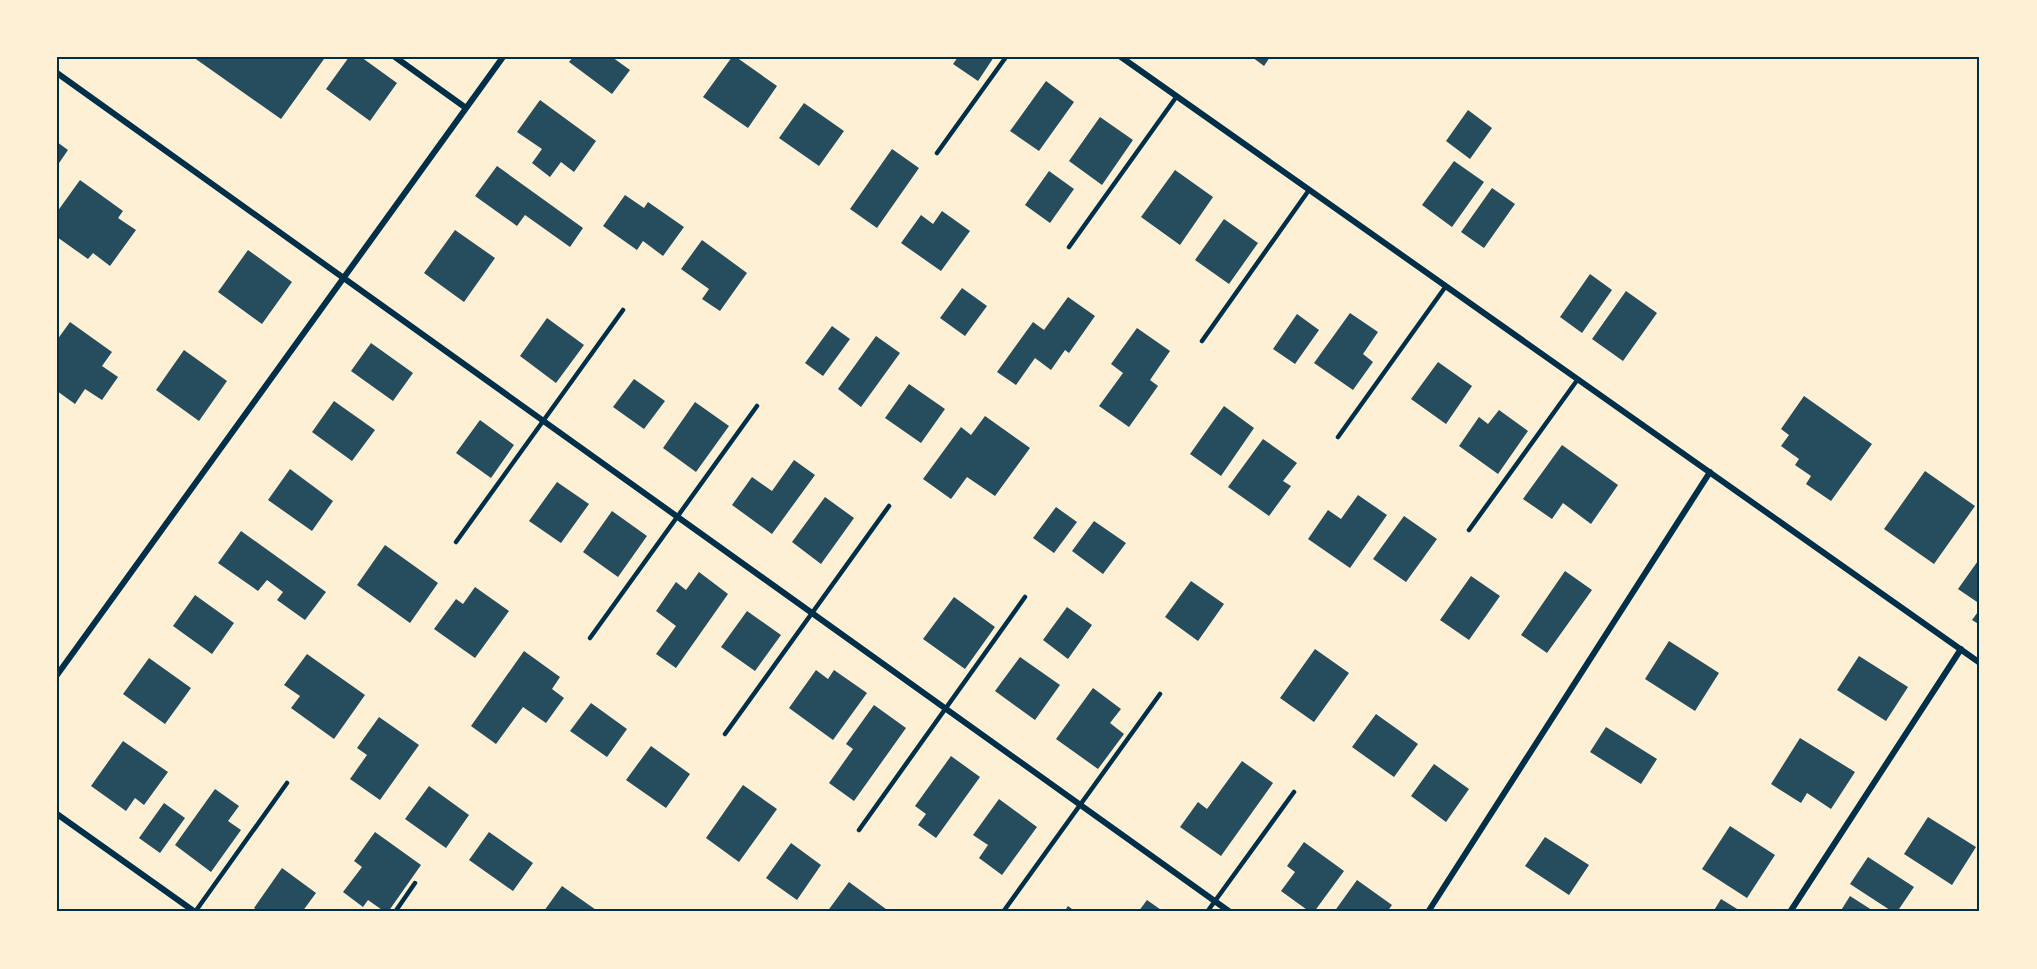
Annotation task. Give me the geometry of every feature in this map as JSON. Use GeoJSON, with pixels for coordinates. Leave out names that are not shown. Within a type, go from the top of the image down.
{"type":"FeatureCollection","features":[{"type":"Feature","properties":{"kind":"street"},"geometry":{"type":"LineString","coordinates":[[395,57],[466,108]]}},
{"type":"Feature","properties":{"kind":"street"},"geometry":{"type":"LineString","coordinates":[[57,675],[503,57]]}},
{"type":"Feature","properties":{"kind":"street"},"geometry":{"type":"LineString","coordinates":[[1121,57],[1980,663]]}},
{"type":"Feature","properties":{"kind":"street"},"geometry":{"type":"LineString","coordinates":[[57,73],[1230,912]]}},
{"type":"Feature","properties":{"kind":"street"},"geometry":{"type":"LineString","coordinates":[[1428,912],[1710,472]]}},
{"type":"Feature","properties":{"kind":"street"},"geometry":{"type":"LineString","coordinates":[[1790,912],[1961,649]]}},
{"type":"Feature","properties":{"kind":"street"},"geometry":{"type":"LineString","coordinates":[[57,814],[195,912]]}},
{"type":"Feature","properties":{"kind":"lane"},"geometry":{"type":"LineString","coordinates":[[937,153],[1006,57]]}},
{"type":"Feature","properties":{"kind":"lane"},"geometry":{"type":"LineString","coordinates":[[1069,247],[1177,96]]}},
{"type":"Feature","properties":{"kind":"lane"},"geometry":{"type":"LineString","coordinates":[[1202,341],[1309,190]]}},
{"type":"Feature","properties":{"kind":"lane"},"geometry":{"type":"LineString","coordinates":[[1338,437],[1446,286]]}},
{"type":"Feature","properties":{"kind":"lane"},"geometry":{"type":"LineString","coordinates":[[456,542],[623,310]]}},
{"type":"Feature","properties":{"kind":"lane"},"geometry":{"type":"LineString","coordinates":[[1469,530],[1578,379]]}},
{"type":"Feature","properties":{"kind":"lane"},"geometry":{"type":"LineString","coordinates":[[590,638],[757,406]]}},
{"type":"Feature","properties":{"kind":"lane"},"geometry":{"type":"LineString","coordinates":[[725,734],[889,506]]}},
{"type":"Feature","properties":{"kind":"lane"},"geometry":{"type":"LineString","coordinates":[[859,830],[1025,597]]}},
{"type":"Feature","properties":{"kind":"lane"},"geometry":{"type":"LineString","coordinates":[[1003,912],[1160,694]]}},
{"type":"Feature","properties":{"kind":"lane"},"geometry":{"type":"LineString","coordinates":[[195,912],[287,783]]}},
{"type":"Feature","properties":{"kind":"lane"},"geometry":{"type":"LineString","coordinates":[[1207,912],[1294,792]]}},
{"type":"Feature","properties":{"kind":"lane"},"geometry":{"type":"LineString","coordinates":[[395,912],[415,884]]}},
{"type":"Feature","properties":{"kind":"building"},"geometry":{"type":"Polygon","coordinates":[[[193,57],[322,57],[324,59],[281,119],[193,57]]]}},
{"type":"Feature","properties":{"kind":"building"},"geometry":{"type":"Polygon","coordinates":[[[349,57],[361,57],[397,83],[370,121],[326,89],[349,57]]]}},
{"type":"Feature","properties":{"kind":"building"},"geometry":{"type":"Polygon","coordinates":[[[573,57],[612,57],[630,70],[612,94],[569,62],[573,57]]]}},
{"type":"Feature","properties":{"kind":"building"},"geometry":{"type":"Polygon","coordinates":[[[732,57],[736,57],[777,86],[748,128],[703,97],[732,57]]]}},
{"type":"Feature","properties":{"kind":"building"},"geometry":{"type":"Polygon","coordinates":[[[958,57],[994,57],[978,81],[953,64],[958,57]]]}},
{"type":"Feature","properties":{"kind":"building"},"geometry":{"type":"Polygon","coordinates":[[[1252,57],[1270,57],[1264,66],[1252,57]]]}},
{"type":"Feature","properties":{"kind":"building"},"geometry":{"type":"Polygon","coordinates":[[[1046,81],[1074,102],[1039,151],[1010,131],[1046,81]]]}},
{"type":"Feature","properties":{"kind":"building"},"geometry":{"type":"Polygon","coordinates":[[[540,100],[596,141],[574,172],[561,162],[550,177],[532,163],[542,149],[517,132],[540,100]]]}},
{"type":"Feature","properties":{"kind":"building"},"geometry":{"type":"Polygon","coordinates":[[[804,103],[844,131],[819,166],[779,138],[804,103]]]}},
{"type":"Feature","properties":{"kind":"building"},"geometry":{"type":"Polygon","coordinates":[[[1468,110],[1492,128],[1470,159],[1446,141],[1468,110]]]}},
{"type":"Feature","properties":{"kind":"building"},"geometry":{"type":"Polygon","coordinates":[[[1100,117],[1133,140],[1102,185],[1069,161],[1100,117]]]}},
{"type":"Feature","properties":{"kind":"building"},"geometry":{"type":"Polygon","coordinates":[[[57,142],[68,150],[57,166],[57,142]]]}},
{"type":"Feature","properties":{"kind":"building"},"geometry":{"type":"Polygon","coordinates":[[[892,149],[919,168],[877,228],[850,209],[892,149]]]}},
{"type":"Feature","properties":{"kind":"building"},"geometry":{"type":"Polygon","coordinates":[[[1454,161],[1484,182],[1452,227],[1422,205],[1454,161]]]}},
{"type":"Feature","properties":{"kind":"building"},"geometry":{"type":"Polygon","coordinates":[[[497,166],[583,228],[570,247],[525,215],[517,226],[475,196],[497,166]]]}},
{"type":"Feature","properties":{"kind":"building"},"geometry":{"type":"Polygon","coordinates":[[[1175,170],[1213,197],[1180,245],[1141,217],[1175,170]]]}},
{"type":"Feature","properties":{"kind":"building"},"geometry":{"type":"Polygon","coordinates":[[[1049,171],[1074,189],[1050,223],[1025,205],[1049,171]]]}},
{"type":"Feature","properties":{"kind":"building"},"geometry":{"type":"Polygon","coordinates":[[[80,180],[123,211],[118,218],[136,230],[110,266],[93,253],[88,259],[57,237],[57,212],[80,180]]]}},
{"type":"Feature","properties":{"kind":"building"},"geometry":{"type":"Polygon","coordinates":[[[1492,188],[1515,204],[1484,248],[1461,232],[1492,188]]]}},
{"type":"Feature","properties":{"kind":"building"},"geometry":{"type":"Polygon","coordinates":[[[625,195],[644,208],[648,202],[684,227],[663,256],[643,241],[637,250],[603,226],[625,195]]]}},
{"type":"Feature","properties":{"kind":"building"},"geometry":{"type":"Polygon","coordinates":[[[942,211],[970,231],[941,271],[901,243],[921,215],[933,224],[942,211]]]}},
{"type":"Feature","properties":{"kind":"building"},"geometry":{"type":"Polygon","coordinates":[[[1224,219],[1258,243],[1229,284],[1195,260],[1224,219]]]}},
{"type":"Feature","properties":{"kind":"building"},"geometry":{"type":"Polygon","coordinates":[[[455,230],[495,258],[464,302],[424,273],[455,230]]]}},
{"type":"Feature","properties":{"kind":"building"},"geometry":{"type":"Polygon","coordinates":[[[702,240],[747,273],[720,311],[702,299],[709,289],[681,269],[702,240]]]}},
{"type":"Feature","properties":{"kind":"building"},"geometry":{"type":"Polygon","coordinates":[[[248,250],[292,282],[262,324],[218,292],[248,250]]]}},
{"type":"Feature","properties":{"kind":"building"},"geometry":{"type":"Polygon","coordinates":[[[1590,274],[1612,290],[1582,333],[1560,317],[1590,274]]]}},
{"type":"Feature","properties":{"kind":"building"},"geometry":{"type":"Polygon","coordinates":[[[962,288],[987,306],[965,336],[940,318],[962,288]]]}},
{"type":"Feature","properties":{"kind":"building"},"geometry":{"type":"Polygon","coordinates":[[[1626,291],[1657,313],[1623,361],[1592,339],[1626,291]]]}},
{"type":"Feature","properties":{"kind":"building"},"geometry":{"type":"Polygon","coordinates":[[[1068,297],[1095,316],[1069,353],[1065,350],[1051,370],[1035,358],[1016,385],[997,372],[1033,322],[1044,330],[1068,297]]]}},
{"type":"Feature","properties":{"kind":"building"},"geometry":{"type":"Polygon","coordinates":[[[1350,313],[1378,332],[1363,354],[1373,362],[1353,390],[1314,363],[1350,313]]]}},
{"type":"Feature","properties":{"kind":"building"},"geometry":{"type":"Polygon","coordinates":[[[1297,314],[1319,330],[1295,364],[1273,349],[1297,314]]]}},
{"type":"Feature","properties":{"kind":"building"},"geometry":{"type":"Polygon","coordinates":[[[547,318],[584,345],[556,383],[520,356],[547,318]]]}},
{"type":"Feature","properties":{"kind":"building"},"geometry":{"type":"Polygon","coordinates":[[[70,322],[112,352],[102,366],[118,377],[102,400],[85,389],[75,404],[57,391],[57,340],[70,322]]]}},
{"type":"Feature","properties":{"kind":"building"},"geometry":{"type":"Polygon","coordinates":[[[832,326],[850,339],[823,376],[805,363],[832,326]]]}},
{"type":"Feature","properties":{"kind":"building"},"geometry":{"type":"Polygon","coordinates":[[[1137,328],[1170,351],[1150,380],[1158,386],[1129,427],[1099,406],[1123,373],[1111,364],[1137,328]]]}},
{"type":"Feature","properties":{"kind":"building"},"geometry":{"type":"Polygon","coordinates":[[[876,336],[900,353],[861,407],[838,389],[876,336]]]}},
{"type":"Feature","properties":{"kind":"building"},"geometry":{"type":"Polygon","coordinates":[[[371,343],[413,373],[393,401],[351,371],[371,343]]]}},
{"type":"Feature","properties":{"kind":"building"},"geometry":{"type":"Polygon","coordinates":[[[184,350],[227,381],[199,421],[156,390],[184,350]]]}},
{"type":"Feature","properties":{"kind":"building"},"geometry":{"type":"Polygon","coordinates":[[[1438,362],[1472,386],[1446,424],[1411,399],[1438,362]]]}},
{"type":"Feature","properties":{"kind":"building"},"geometry":{"type":"Polygon","coordinates":[[[634,379],[665,401],[644,429],[613,407],[634,379]]]}},
{"type":"Feature","properties":{"kind":"building"},"geometry":{"type":"Polygon","coordinates":[[[909,384],[945,409],[921,443],[885,418],[909,384]]]}},
{"type":"Feature","properties":{"kind":"building"},"geometry":{"type":"Polygon","coordinates":[[[1804,396],[1872,444],[1831,501],[1806,484],[1811,476],[1795,465],[1799,459],[1781,446],[1789,435],[1781,429],[1804,396]]]}},
{"type":"Feature","properties":{"kind":"building"},"geometry":{"type":"Polygon","coordinates":[[[334,401],[375,430],[352,461],[312,432],[334,401]]]}},
{"type":"Feature","properties":{"kind":"building"},"geometry":{"type":"Polygon","coordinates":[[[695,402],[729,426],[696,472],[663,448],[695,402]]]}},
{"type":"Feature","properties":{"kind":"building"},"geometry":{"type":"Polygon","coordinates":[[[1224,406],[1254,428],[1221,476],[1190,454],[1224,406]]]}},
{"type":"Feature","properties":{"kind":"building"},"geometry":{"type":"Polygon","coordinates":[[[1499,410],[1528,431],[1498,474],[1459,446],[1479,417],[1488,424],[1499,410]]]}},
{"type":"Feature","properties":{"kind":"building"},"geometry":{"type":"Polygon","coordinates":[[[985,416],[1030,448],[995,496],[967,477],[951,499],[923,479],[961,427],[971,435],[985,416]]]}},
{"type":"Feature","properties":{"kind":"building"},"geometry":{"type":"Polygon","coordinates":[[[480,420],[514,445],[491,478],[456,453],[480,420]]]}},
{"type":"Feature","properties":{"kind":"building"},"geometry":{"type":"Polygon","coordinates":[[[1263,439],[1297,463],[1283,481],[1291,486],[1269,516],[1228,487],[1263,439]]]}},
{"type":"Feature","properties":{"kind":"building"},"geometry":{"type":"Polygon","coordinates":[[[1562,445],[1618,485],[1591,524],[1563,503],[1552,519],[1523,499],[1562,445]]]}},
{"type":"Feature","properties":{"kind":"building"},"geometry":{"type":"Polygon","coordinates":[[[794,460],[815,475],[772,534],[732,505],[752,477],[772,491],[794,460]]]}},
{"type":"Feature","properties":{"kind":"building"},"geometry":{"type":"Polygon","coordinates":[[[290,469],[333,501],[312,531],[268,500],[290,469]]]}},
{"type":"Feature","properties":{"kind":"building"},"geometry":{"type":"Polygon","coordinates":[[[1925,471],[1975,506],[1934,564],[1884,529],[1925,471]]]}},
{"type":"Feature","properties":{"kind":"building"},"geometry":{"type":"Polygon","coordinates":[[[557,482],[589,504],[561,543],[529,521],[557,482]]]}},
{"type":"Feature","properties":{"kind":"building"},"geometry":{"type":"Polygon","coordinates":[[[1358,495],[1387,515],[1350,568],[1308,539],[1328,510],[1341,519],[1358,495]]]}},
{"type":"Feature","properties":{"kind":"building"},"geometry":{"type":"Polygon","coordinates":[[[825,497],[854,518],[821,564],[792,542],[825,497]]]}},
{"type":"Feature","properties":{"kind":"building"},"geometry":{"type":"Polygon","coordinates":[[[1056,507],[1077,522],[1054,553],[1033,538],[1056,507]]]}},
{"type":"Feature","properties":{"kind":"building"},"geometry":{"type":"Polygon","coordinates":[[[612,511],[647,536],[618,577],[583,552],[612,511]]]}},
{"type":"Feature","properties":{"kind":"building"},"geometry":{"type":"Polygon","coordinates":[[[1404,516],[1437,539],[1406,582],[1373,559],[1404,516]]]}},
{"type":"Feature","properties":{"kind":"building"},"geometry":{"type":"Polygon","coordinates":[[[1094,521],[1126,543],[1103,574],[1072,551],[1094,521]]]}},
{"type":"Feature","properties":{"kind":"building"},"geometry":{"type":"Polygon","coordinates":[[[241,531],[326,592],[305,620],[277,600],[283,592],[267,580],[258,591],[218,563],[241,531]]]}},
{"type":"Feature","properties":{"kind":"building"},"geometry":{"type":"Polygon","coordinates":[[[385,545],[438,583],[410,623],[357,585],[385,545]]]}},
{"type":"Feature","properties":{"kind":"building"},"geometry":{"type":"Polygon","coordinates":[[[1980,558],[1980,604],[1958,589],[1980,558]]]}},
{"type":"Feature","properties":{"kind":"building"},"geometry":{"type":"Polygon","coordinates":[[[1565,571],[1592,590],[1547,653],[1521,635],[1565,571]]]}},
{"type":"Feature","properties":{"kind":"building"},"geometry":{"type":"Polygon","coordinates":[[[699,572],[728,594],[676,668],[656,654],[676,626],[656,611],[676,582],[686,590],[699,572]]]}},
{"type":"Feature","properties":{"kind":"building"},"geometry":{"type":"Polygon","coordinates":[[[1471,576],[1500,596],[1469,640],[1440,620],[1471,576]]]}},
{"type":"Feature","properties":{"kind":"building"},"geometry":{"type":"Polygon","coordinates":[[[1191,581],[1224,604],[1198,641],[1165,617],[1191,581]]]}},
{"type":"Feature","properties":{"kind":"building"},"geometry":{"type":"Polygon","coordinates":[[[475,587],[509,611],[475,658],[434,629],[456,599],[463,604],[475,587]]]}},
{"type":"Feature","properties":{"kind":"building"},"geometry":{"type":"Polygon","coordinates":[[[195,595],[234,623],[212,654],[173,626],[195,595]]]}},
{"type":"Feature","properties":{"kind":"building"},"geometry":{"type":"Polygon","coordinates":[[[954,597],[995,627],[965,669],[923,639],[954,597]]]}},
{"type":"Feature","properties":{"kind":"building"},"geometry":{"type":"Polygon","coordinates":[[[1067,607],[1092,625],[1068,659],[1043,640],[1067,607]]]}},
{"type":"Feature","properties":{"kind":"building"},"geometry":{"type":"Polygon","coordinates":[[[1980,609],[1980,625],[1972,620],[1980,609]]]}},
{"type":"Feature","properties":{"kind":"building"},"geometry":{"type":"Polygon","coordinates":[[[747,611],[781,635],[755,671],[721,647],[747,611]]]}},
{"type":"Feature","properties":{"kind":"building"},"geometry":{"type":"Polygon","coordinates":[[[1669,641],[1719,673],[1695,711],[1645,679],[1669,641]]]}},
{"type":"Feature","properties":{"kind":"building"},"geometry":{"type":"Polygon","coordinates":[[[1315,649],[1349,673],[1314,722],[1280,698],[1315,649]]]}},
{"type":"Feature","properties":{"kind":"building"},"geometry":{"type":"Polygon","coordinates":[[[524,651],[560,677],[552,689],[564,698],[546,723],[523,707],[496,744],[471,726],[524,651]]]}},
{"type":"Feature","properties":{"kind":"building"},"geometry":{"type":"Polygon","coordinates":[[[307,654],[365,695],[334,739],[291,708],[300,696],[284,685],[307,654]]]}},
{"type":"Feature","properties":{"kind":"building"},"geometry":{"type":"Polygon","coordinates":[[[1859,656],[1908,687],[1886,721],[1837,690],[1859,656]]]}},
{"type":"Feature","properties":{"kind":"building"},"geometry":{"type":"Polygon","coordinates":[[[1020,657],[1060,685],[1035,720],[995,691],[1020,657]]]}},
{"type":"Feature","properties":{"kind":"building"},"geometry":{"type":"Polygon","coordinates":[[[149,658],[191,688],[165,724],[123,694],[149,658]]]}},
{"type":"Feature","properties":{"kind":"building"},"geometry":{"type":"Polygon","coordinates":[[[816,670],[828,679],[834,670],[867,693],[833,740],[789,708],[816,670]]]}},
{"type":"Feature","properties":{"kind":"building"},"geometry":{"type":"Polygon","coordinates":[[[1093,688],[1121,709],[1110,723],[1124,734],[1098,769],[1056,739],[1093,688]]]}},
{"type":"Feature","properties":{"kind":"building"},"geometry":{"type":"Polygon","coordinates":[[[591,703],[627,729],[607,757],[570,731],[591,703]]]}},
{"type":"Feature","properties":{"kind":"building"},"geometry":{"type":"Polygon","coordinates":[[[874,705],[906,728],[854,801],[829,783],[853,749],[846,744],[874,705]]]}},
{"type":"Feature","properties":{"kind":"building"},"geometry":{"type":"Polygon","coordinates":[[[1376,714],[1418,744],[1394,777],[1352,747],[1376,714]]]}},
{"type":"Feature","properties":{"kind":"building"},"geometry":{"type":"Polygon","coordinates":[[[379,717],[419,745],[380,800],[350,779],[367,755],[357,748],[379,717]]]}},
{"type":"Feature","properties":{"kind":"building"},"geometry":{"type":"Polygon","coordinates":[[[1606,727],[1657,759],[1641,784],[1590,752],[1606,727]]]}},
{"type":"Feature","properties":{"kind":"building"},"geometry":{"type":"Polygon","coordinates":[[[1800,738],[1855,772],[1831,809],[1807,793],[1801,803],[1771,784],[1800,738]]]}},
{"type":"Feature","properties":{"kind":"building"},"geometry":{"type":"Polygon","coordinates":[[[123,741],[168,772],[144,805],[135,798],[126,811],[91,786],[123,741]]]}},
{"type":"Feature","properties":{"kind":"building"},"geometry":{"type":"Polygon","coordinates":[[[651,746],[690,774],[666,808],[626,780],[651,746]]]}},
{"type":"Feature","properties":{"kind":"building"},"geometry":{"type":"Polygon","coordinates":[[[951,756],[980,777],[936,838],[918,825],[926,814],[915,806],[951,756]]]}},
{"type":"Feature","properties":{"kind":"building"},"geometry":{"type":"Polygon","coordinates":[[[1242,761],[1273,783],[1221,856],[1180,827],[1198,802],[1207,809],[1242,761]]]}},
{"type":"Feature","properties":{"kind":"building"},"geometry":{"type":"Polygon","coordinates":[[[1434,764],[1469,789],[1446,822],[1411,796],[1434,764]]]}},
{"type":"Feature","properties":{"kind":"building"},"geometry":{"type":"Polygon","coordinates":[[[743,785],[777,809],[739,862],[706,838],[743,785]]]}},
{"type":"Feature","properties":{"kind":"building"},"geometry":{"type":"Polygon","coordinates":[[[429,786],[469,815],[446,848],[405,819],[429,786]]]}},
{"type":"Feature","properties":{"kind":"building"},"geometry":{"type":"Polygon","coordinates":[[[215,789],[239,806],[228,821],[241,830],[211,872],[175,845],[215,789]]]}},
{"type":"Feature","properties":{"kind":"building"},"geometry":{"type":"Polygon","coordinates":[[[999,799],[1037,827],[1002,875],[979,858],[988,845],[973,835],[999,799]]]}},
{"type":"Feature","properties":{"kind":"building"},"geometry":{"type":"Polygon","coordinates":[[[164,803],[185,818],[160,853],[139,838],[164,803]]]}},
{"type":"Feature","properties":{"kind":"building"},"geometry":{"type":"Polygon","coordinates":[[[1928,817],[1976,847],[1952,885],[1904,854],[1928,817]]]}},
{"type":"Feature","properties":{"kind":"building"},"geometry":{"type":"Polygon","coordinates":[[[1730,826],[1775,855],[1747,898],[1702,869],[1730,826]]]}},
{"type":"Feature","properties":{"kind":"building"},"geometry":{"type":"Polygon","coordinates":[[[375,832],[421,865],[388,912],[368,900],[363,907],[343,892],[362,867],[354,861],[375,832]]]}},
{"type":"Feature","properties":{"kind":"building"},"geometry":{"type":"Polygon","coordinates":[[[489,832],[533,863],[513,891],[469,860],[489,832]]]}},
{"type":"Feature","properties":{"kind":"building"},"geometry":{"type":"Polygon","coordinates":[[[1545,837],[1589,865],[1569,895],[1525,866],[1545,837]]]}},
{"type":"Feature","properties":{"kind":"building"},"geometry":{"type":"Polygon","coordinates":[[[1304,842],[1344,871],[1314,912],[1310,912],[1281,891],[1295,872],[1287,866],[1304,842]]]}},
{"type":"Feature","properties":{"kind":"building"},"geometry":{"type":"Polygon","coordinates":[[[791,843],[821,865],[797,900],[766,878],[791,843]]]}},
{"type":"Feature","properties":{"kind":"building"},"geometry":{"type":"Polygon","coordinates":[[[1868,857],[1914,887],[1897,912],[1893,912],[1850,884],[1868,857]]]}},
{"type":"Feature","properties":{"kind":"building"},"geometry":{"type":"Polygon","coordinates":[[[282,868],[316,893],[302,912],[260,912],[254,908],[282,868]]]}},
{"type":"Feature","properties":{"kind":"building"},"geometry":{"type":"Polygon","coordinates":[[[1357,880],[1392,905],[1387,912],[1334,912],[1357,880]]]}},
{"type":"Feature","properties":{"kind":"building"},"geometry":{"type":"Polygon","coordinates":[[[849,882],[890,912],[827,912],[849,882]]]}},
{"type":"Feature","properties":{"kind":"building"},"geometry":{"type":"Polygon","coordinates":[[[562,886],[599,912],[544,911],[562,886]]]}},
{"type":"Feature","properties":{"kind":"building"},"geometry":{"type":"Polygon","coordinates":[[[1850,896],[1875,912],[1840,912],[1850,896]]]}},
{"type":"Feature","properties":{"kind":"building"},"geometry":{"type":"Polygon","coordinates":[[[1721,899],[1742,912],[1713,912],[1721,899]]]}},
{"type":"Feature","properties":{"kind":"building"},"geometry":{"type":"Polygon","coordinates":[[[1147,900],[1164,912],[1138,912],[1147,900]]]}},
{"type":"Feature","properties":{"kind":"building"},"geometry":{"type":"Polygon","coordinates":[[[1068,906],[1076,912],[1064,912],[1068,906]]]}}]}
